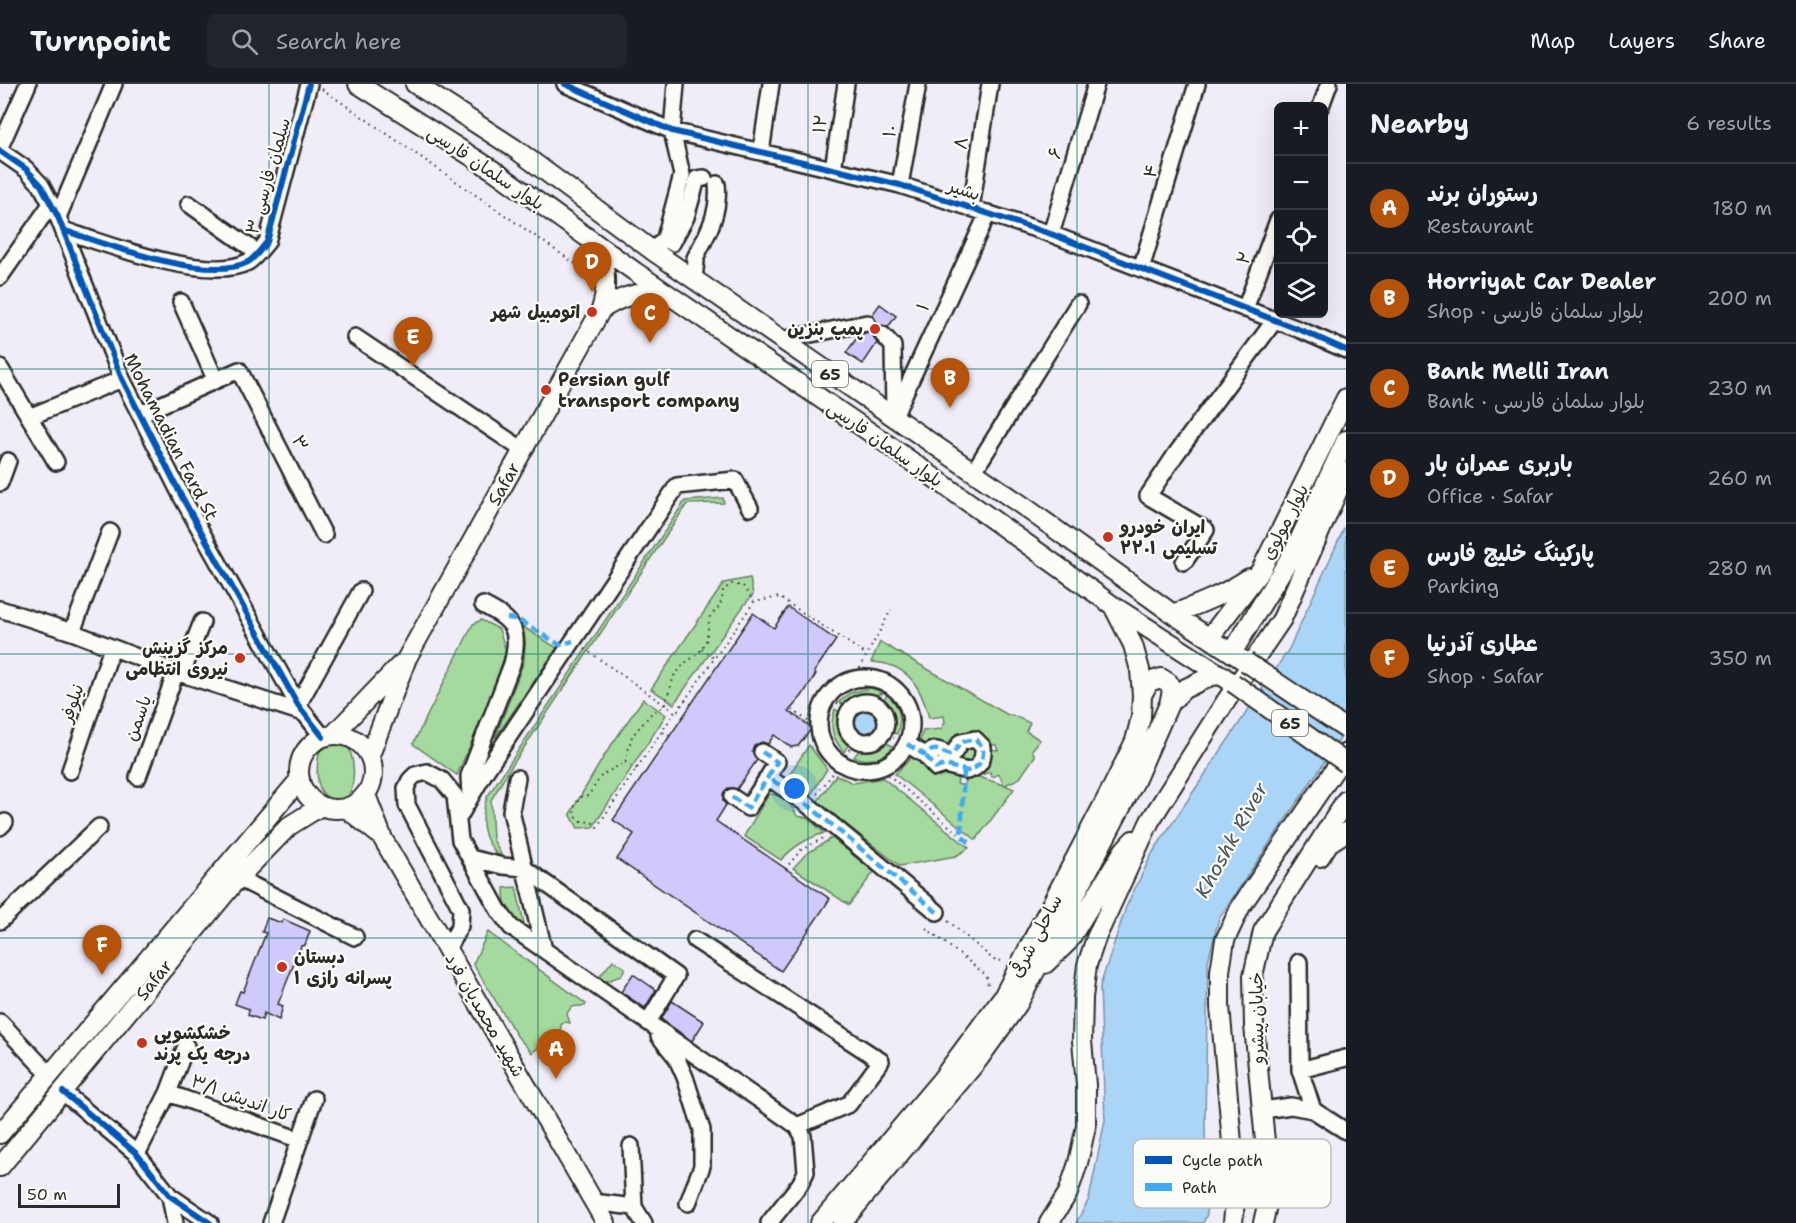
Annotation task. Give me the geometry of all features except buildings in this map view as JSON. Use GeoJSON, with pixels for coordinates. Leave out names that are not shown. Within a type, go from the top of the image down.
{"type":"FeatureCollection","features":[{"type":"Feature","properties":{"kind":"main road","name":"بلوار سلمان فارسی"},"geometry":{"type":"LineString","coordinates":[[358,84],[496,172],[666,293],[880,439],[1112,606],[1228,679]]}},
{"type":"Feature","properties":{"kind":"main road","name":"بلوار سلمان فارسی"},"geometry":{"type":"LineString","coordinates":[[415,84],[514,148],[653,251],[974,471],[1173,614],[1214,631],[1239,652]]}},
{"type":"Feature","properties":{"kind":"main road","name":"Safar"},"geometry":{"type":"LineString","coordinates":[[370,755],[407,658],[602,310],[606,285],[600,247]]}},
{"type":"Feature","properties":{"kind":"main road"},"geometry":{"type":"LineString","coordinates":[[602,310],[621,298],[638,293],[654,291],[666,293]]}},
{"type":"Feature","properties":{"kind":"main road","name":"بلوار مولوی"},"geometry":{"type":"LineString","coordinates":[[1214,631],[1261,570],[1346,398]]}},
{"type":"Feature","properties":{"kind":"main road","name":"بلوار مولوی"},"geometry":{"type":"LineString","coordinates":[[1239,652],[1294,551],[1346,440]]}},
{"type":"Feature","properties":{"kind":"main road"},"geometry":{"type":"LineString","coordinates":[[1049,1223],[1068,1193],[1078,1163],[1086,1126],[1086,1085],[1082,1041],[1083,998],[1087,964],[1108,909],[1150,821],[1226,701],[1282,619],[1346,472]]}},
{"type":"Feature","properties":{"kind":"main road"},"geometry":{"type":"LineString","coordinates":[[1173,614],[1225,593],[1261,570]]}},
{"type":"Feature","properties":{"kind":"main road","name":"ساحلی شرقی"},"geometry":{"type":"LineString","coordinates":[[842,1223],[978,1060],[1017,1005],[1026,973],[1135,741],[1141,717],[1140,670],[1135,653],[1112,606]]}},
{"type":"Feature","properties":{"kind":"main road","name":"65"},"geometry":{"type":"LineString","coordinates":[[1239,652],[1346,729]]}},
{"type":"Feature","properties":{"kind":"main road","name":"Safar"},"geometry":{"type":"LineString","coordinates":[[328,736],[407,658]]}},
{"type":"Feature","properties":{"kind":"main road","name":"ساحلی شرقی"},"geometry":{"type":"LineString","coordinates":[[820,1223],[941,1080],[1004,995],[1026,973],[1135,781],[1169,704],[1184,689],[1211,676],[1228,679]]}},
{"type":"Feature","properties":{"kind":"main road"},"geometry":{"type":"LineString","coordinates":[[1142,695],[1149,681],[1161,678],[1169,683],[1172,691],[1169,704]]}},
{"type":"Feature","properties":{"kind":"main road","name":"65"},"geometry":{"type":"LineString","coordinates":[[1228,679],[1346,763]]}},
{"type":"Feature","properties":{"kind":"main road"},"geometry":{"type":"LineString","coordinates":[[342,735],[358,742],[370,755],[374,776],[366,795],[357,803],[346,808],[333,809],[321,806],[307,795],[300,779],[299,769],[307,749],[328,736],[342,735]]}},
{"type":"Feature","properties":{"kind":"main road"},"geometry":{"type":"LineString","coordinates":[[1232,1139],[1220,1006],[1220,972],[1225,940],[1241,906],[1346,753]]}},
{"type":"Feature","properties":{"kind":"main road","name":"Safar"},"geometry":{"type":"LineString","coordinates":[[0,1134],[300,779]]}},
{"type":"Feature","properties":{"kind":"main road"},"geometry":{"type":"LineString","coordinates":[[366,795],[383,838]]}},
{"type":"Feature","properties":{"kind":"main road","name":"خیابان پیشرو"},"geometry":{"type":"LineString","coordinates":[[1265,1139],[1254,1026],[1253,976],[1263,931],[1346,800]]}},
{"type":"Feature","properties":{"kind":"main road","name":"Safar"},"geometry":{"type":"LineString","coordinates":[[0,1167],[238,878],[289,826],[321,806]]}},
{"type":"Feature","properties":{"kind":"main road"},"geometry":{"type":"LineString","coordinates":[[346,808],[383,838]]}},
{"type":"Feature","properties":{"kind":"main road"},"geometry":{"type":"LineString","coordinates":[[1026,973],[1068,942],[1124,850],[1150,821]]}},
{"type":"Feature","properties":{"kind":"main road","name":"خیابان پیشرو"},"geometry":{"type":"LineString","coordinates":[[1272,1139],[1264,1073],[1260,972],[1268,940],[1329,843],[1346,832]]}},
{"type":"Feature","properties":{"kind":"main road","name":"شهید محمدیان فرد"},"geometry":{"type":"LineString","coordinates":[[383,838],[606,1223]]}},
{"type":"Feature","properties":{"kind":"main road"},"geometry":{"type":"LineString","coordinates":[[1233,1223],[1234,1208]]}},
{"type":"Feature","properties":{"kind":"main road","name":"خیابان پیشرو"},"geometry":{"type":"LineString","coordinates":[[1263,1223],[1266,1208]]}},
{"type":"Feature","properties":{"kind":"street"},"geometry":{"type":"LineString","coordinates":[[0,149],[28,84]]}},
{"type":"Feature","properties":{"kind":"street"},"geometry":{"type":"LineString","coordinates":[[0,277],[57,217],[114,84]]}},
{"type":"Feature","properties":{"kind":"street","name":"۳ سلمان فارسی"},"geometry":{"type":"LineString","coordinates":[[57,217],[168,263],[227,268],[251,261],[267,242],[309,84]]}},
{"type":"Feature","properties":{"kind":"street","name":"بشیر"},"geometry":{"type":"LineString","coordinates":[[565,84],[672,131],[900,185],[1051,234],[1275,320],[1346,350]]}},
{"type":"Feature","properties":{"kind":"street"},"geometry":{"type":"LineString","coordinates":[[653,251],[665,238],[682,175],[672,131],[676,84]]}},
{"type":"Feature","properties":{"kind":"street"},"geometry":{"type":"LineString","coordinates":[[761,152],[771,84]]}},
{"type":"Feature","properties":{"kind":"street","name":"۱۲"},"geometry":{"type":"LineString","coordinates":[[833,169],[846,84]]}},
{"type":"Feature","properties":{"kind":"street","name":"۱۰"},"geometry":{"type":"LineString","coordinates":[[900,185],[918,84]]}},
{"type":"Feature","properties":{"kind":"street","name":"۸"},"geometry":{"type":"LineString","coordinates":[[971,208],[990,84]]}},
{"type":"Feature","properties":{"kind":"street","name":"۶"},"geometry":{"type":"LineString","coordinates":[[1051,234],[1096,84]]}},
{"type":"Feature","properties":{"kind":"street","name":"۴"},"geometry":{"type":"LineString","coordinates":[[1141,269],[1197,84]]}},
{"type":"Feature","properties":{"kind":"street"},"geometry":{"type":"LineString","coordinates":[[1322,102],[1329,84]]}},
{"type":"Feature","properties":{"kind":"street","name":"Mohamadian Fard St"},"geometry":{"type":"LineString","coordinates":[[0,149],[26,169],[41,185],[57,217],[122,379],[140,414],[300,709],[328,736]]}},
{"type":"Feature","properties":{"kind":"street"},"geometry":{"type":"LineString","coordinates":[[672,243],[686,217],[697,179],[711,181],[719,200],[711,227],[695,258],[694,279]]}},
{"type":"Feature","properties":{"kind":"street"},"geometry":{"type":"LineString","coordinates":[[189,204],[258,253]]}},
{"type":"Feature","properties":{"kind":"street","name":"۱"},"geometry":{"type":"LineString","coordinates":[[894,417],[988,213]]}},
{"type":"Feature","properties":{"kind":"street","name":"۲"},"geometry":{"type":"LineString","coordinates":[[1245,309],[1274,231]]}},
{"type":"Feature","properties":{"kind":"street"},"geometry":{"type":"LineString","coordinates":[[140,414],[215,379],[181,302]]}},
{"type":"Feature","properties":{"kind":"street"},"geometry":{"type":"LineString","coordinates":[[974,471],[1078,304]]}},
{"type":"Feature","properties":{"kind":"street"},"geometry":{"type":"LineString","coordinates":[[1184,562],[1206,530],[1148,496],[1176,454],[1275,320]]}},
{"type":"Feature","properties":{"kind":"street"},"geometry":{"type":"LineString","coordinates":[[781,340],[867,323]]}},
{"type":"Feature","properties":{"kind":"street"},"geometry":{"type":"LineString","coordinates":[[883,335],[893,346],[894,417]]}},
{"type":"Feature","properties":{"kind":"street"},"geometry":{"type":"LineString","coordinates":[[355,337],[523,450]]}},
{"type":"Feature","properties":{"kind":"street"},"geometry":{"type":"LineString","coordinates":[[0,368],[56,462]]}},
{"type":"Feature","properties":{"kind":"street","name":"۳"},"geometry":{"type":"LineString","coordinates":[[215,379],[239,370],[324,535]]}},
{"type":"Feature","properties":{"kind":"street"},"geometry":{"type":"LineString","coordinates":[[29,417],[122,379]]}},
{"type":"Feature","properties":{"kind":"street"},"geometry":{"type":"LineString","coordinates":[[0,483],[8,461]]}},
{"type":"Feature","properties":{"kind":"street"},"geometry":{"type":"LineString","coordinates":[[459,817],[470,796],[677,486],[735,480],[750,508]]}},
{"type":"Feature","properties":{"kind":"street"},"geometry":{"type":"LineString","coordinates":[[72,632],[110,532]]}},
{"type":"Feature","properties":{"kind":"street"},"geometry":{"type":"LineString","coordinates":[[1,612],[72,632],[179,672],[300,709],[361,591]]}},
{"type":"Feature","properties":{"kind":"street"},"geometry":{"type":"LineString","coordinates":[[470,796],[470,776],[517,646],[514,628],[507,618],[483,604]]}},
{"type":"Feature","properties":{"kind":"street","name":"یاسمن"},"geometry":{"type":"LineString","coordinates":[[138,777],[179,672],[202,622]]}},
{"type":"Feature","properties":{"kind":"street","name":"نیلوفر"},"geometry":{"type":"LineString","coordinates":[[70,771],[112,648]]}},
{"type":"Feature","properties":{"kind":"street"},"geometry":{"type":"LineString","coordinates":[[864,677],[879,679],[896,689],[905,701],[911,718],[907,744],[898,757],[879,767],[863,771],[840,764],[823,745],[818,728],[818,717],[827,696],[842,683],[854,680],[864,677]]}},
{"type":"Feature","properties":{"kind":"street"},"geometry":{"type":"LineString","coordinates":[[862,702],[874,704],[883,711],[886,728],[878,739],[870,742],[855,740],[847,729],[849,711],[862,702]]}},
{"type":"Feature","properties":{"kind":"street"},"geometry":{"type":"LineString","coordinates":[[907,744],[925,755]]}},
{"type":"Feature","properties":{"kind":"street"},"geometry":{"type":"LineString","coordinates":[[732,797],[748,808],[777,762],[762,752]]}},
{"type":"Feature","properties":{"kind":"street"},"geometry":{"type":"LineString","coordinates":[[447,949],[460,926],[461,909],[407,805],[406,788],[410,780],[415,775],[427,772],[442,780],[455,796],[460,840],[511,927],[797,1126],[803,1136],[806,1172],[800,1184],[769,1223]]}},
{"type":"Feature","properties":{"kind":"street"},"geometry":{"type":"LineString","coordinates":[[768,777],[808,806],[937,912]]}},
{"type":"Feature","properties":{"kind":"street"},"geometry":{"type":"LineString","coordinates":[[517,778],[511,811],[544,950]]}},
{"type":"Feature","properties":{"kind":"street"},"geometry":{"type":"LineString","coordinates":[[0,921],[99,827]]}},
{"type":"Feature","properties":{"kind":"street"},"geometry":{"type":"LineString","coordinates":[[470,858],[503,866],[524,868],[676,976],[648,1022]]}},
{"type":"Feature","properties":{"kind":"street"},"geometry":{"type":"LineString","coordinates":[[238,878],[355,937]]}},
{"type":"Feature","properties":{"kind":"street"},"geometry":{"type":"LineString","coordinates":[[695,940],[881,1061],[849,1104],[797,1126]]}},
{"type":"Feature","properties":{"kind":"street"},"geometry":{"type":"LineString","coordinates":[[1299,962],[1300,1070],[1312,1110]]}},
{"type":"Feature","properties":{"kind":"street"},"geometry":{"type":"LineString","coordinates":[[0,1022],[50,1075]]}},
{"type":"Feature","properties":{"kind":"street"},"geometry":{"type":"LineString","coordinates":[[648,1022],[676,1057],[702,1130],[702,1166],[688,1203]]}},
{"type":"Feature","properties":{"kind":"street"},"geometry":{"type":"LineString","coordinates":[[137,1154],[168,1093],[186,1046]]}},
{"type":"Feature","properties":{"kind":"street"},"geometry":{"type":"LineString","coordinates":[[1300,1070],[1346,1058]]}},
{"type":"Feature","properties":{"kind":"street"},"geometry":{"type":"LineString","coordinates":[[63,1092],[137,1154],[170,1196],[210,1223]]}},
{"type":"Feature","properties":{"kind":"street","name":"۳/۱ کار اندیش"},"geometry":{"type":"LineString","coordinates":[[168,1093],[300,1140]]}},
{"type":"Feature","properties":{"kind":"street"},"geometry":{"type":"LineString","coordinates":[[271,1223],[314,1100]]}},
{"type":"Feature","properties":{"kind":"street"},"geometry":{"type":"LineString","coordinates":[[1270,1109],[1291,1106],[1312,1110],[1346,1131]]}},
{"type":"Feature","properties":{"kind":"street"},"geometry":{"type":"LineString","coordinates":[[631,1146],[634,1207],[644,1223]]}},
{"type":"Feature","properties":{"kind":"street"},"geometry":{"type":"LineString","coordinates":[[170,1196],[175,1223]]}},
{"type":"Feature","properties":{"kind":"street"},"geometry":{"type":"LineString","coordinates":[[593,1202],[634,1207]]}},
{"type":"Feature","properties":{"kind":"path"},"geometry":{"type":"LineString","coordinates":[[315,84],[583,269]]}},
{"type":"Feature","properties":{"kind":"path"},"geometry":{"type":"LineString","coordinates":[[754,602],[742,586],[732,584],[723,590],[722,600],[710,616],[706,641],[702,649],[674,676],[665,705],[651,714],[632,736],[625,762],[602,775],[588,796],[580,797],[575,805],[574,814],[581,821],[592,822],[597,827],[675,712],[754,602],[779,597],[867,655]]}},
{"type":"Feature","properties":{"kind":"path"},"geometry":{"type":"LineString","coordinates":[[854,680],[891,610]]}},
{"type":"Feature","properties":{"kind":"path"},"geometry":{"type":"LineString","coordinates":[[573,640],[675,712]]}},
{"type":"Feature","properties":{"kind":"path"},"geometry":{"type":"LineString","coordinates":[[702,649],[714,658]]}},
{"type":"Feature","properties":{"kind":"path"},"geometry":{"type":"LineString","coordinates":[[874,704],[888,684]]}},
{"type":"Feature","properties":{"kind":"path"},"geometry":{"type":"LineString","coordinates":[[827,696],[849,711]]}},
{"type":"Feature","properties":{"kind":"path"},"geometry":{"type":"LineString","coordinates":[[685,700],[691,704]]}},
{"type":"Feature","properties":{"kind":"path"},"geometry":{"type":"LineString","coordinates":[[792,710],[818,728]]}},
{"type":"Feature","properties":{"kind":"path"},"geometry":{"type":"LineString","coordinates":[[663,732],[669,736]]}},
{"type":"Feature","properties":{"kind":"path"},"geometry":{"type":"LineString","coordinates":[[808,806],[855,740]]}},
{"type":"Feature","properties":{"kind":"path"},"geometry":{"type":"LineString","coordinates":[[625,762],[637,769]]}},
{"type":"Feature","properties":{"kind":"path"},"geometry":{"type":"LineString","coordinates":[[879,767],[961,836]]}},
{"type":"Feature","properties":{"kind":"path"},"geometry":{"type":"LineString","coordinates":[[785,869],[801,850],[839,831]]}},
{"type":"Feature","properties":{"kind":"path"},"geometry":{"type":"LineString","coordinates":[[937,912],[994,960],[1004,962],[1026,973]]}},
{"type":"Feature","properties":{"kind":"path"},"geometry":{"type":"LineString","coordinates":[[926,928],[986,975],[988,985],[1004,995]]}},
{"type":"Feature","properties":{"kind":"green space"},"geometry":{"type":"Polygon","coordinates":[[[723,498],[724,503],[687,504],[509,770],[491,800],[493,839],[501,854],[499,856],[485,836],[483,814],[487,797],[685,501],[723,498]]]}},
{"type":"Feature","properties":{"kind":"green space"},"geometry":{"type":"Polygon","coordinates":[[[750,578],[753,595],[674,704],[651,689],[724,583],[750,578]]]}},
{"type":"Feature","properties":{"kind":"green space"},"geometry":{"type":"Polygon","coordinates":[[[481,620],[499,629],[506,651],[488,705],[457,775],[413,744],[473,624],[481,620]]]}},
{"type":"Feature","properties":{"kind":"green space"},"geometry":{"type":"Polygon","coordinates":[[[520,625],[557,648],[495,738],[524,661],[525,642],[520,625]]]}},
{"type":"Feature","properties":{"kind":"green space"},"geometry":{"type":"Polygon","coordinates":[[[880,642],[1008,715],[1030,723],[1026,731],[1040,740],[1032,750],[1035,756],[1020,778],[1005,785],[1014,789],[976,840],[895,774],[914,755],[957,772],[954,776],[958,780],[957,784],[964,786],[969,774],[1004,785],[999,774],[992,777],[990,772],[983,775],[979,770],[987,749],[998,750],[996,745],[985,744],[952,750],[918,746],[923,731],[941,729],[945,722],[944,716],[929,718],[917,686],[903,672],[884,663],[871,662],[880,642]]]}},
{"type":"Feature","properties":{"kind":"green space"},"geometry":{"type":"Polygon","coordinates":[[[870,688],[880,691],[876,699],[861,700],[848,708],[839,702],[850,693],[870,688]]]}},
{"type":"Feature","properties":{"kind":"green space"},"geometry":{"type":"Polygon","coordinates":[[[888,693],[899,712],[900,723],[897,734],[889,731],[892,719],[883,701],[888,693]]]}},
{"type":"Feature","properties":{"kind":"green space"},"geometry":{"type":"Polygon","coordinates":[[[643,699],[666,715],[593,827],[578,828],[570,814],[604,756],[643,699]]]}},
{"type":"Feature","properties":{"kind":"green space"},"geometry":{"type":"Polygon","coordinates":[[[835,709],[842,714],[841,728],[848,745],[844,752],[833,732],[832,721],[835,709]]]}},
{"type":"Feature","properties":{"kind":"green space"},"geometry":{"type":"Polygon","coordinates":[[[336,743],[347,744],[354,770],[348,797],[333,799],[322,792],[317,769],[321,748],[336,743]]]}},
{"type":"Feature","properties":{"kind":"green space"},"geometry":{"type":"Polygon","coordinates":[[[887,743],[894,747],[881,757],[866,760],[854,757],[859,750],[874,751],[887,743]]]}},
{"type":"Feature","properties":{"kind":"green space"},"geometry":{"type":"Polygon","coordinates":[[[809,745],[827,769],[811,795],[787,778],[809,745]]]}},
{"type":"Feature","properties":{"kind":"green space"},"geometry":{"type":"Polygon","coordinates":[[[977,746],[974,764],[964,763],[959,754],[961,748],[977,746]]]}},
{"type":"Feature","properties":{"kind":"green space"},"geometry":{"type":"Polygon","coordinates":[[[836,775],[853,783],[883,778],[969,848],[956,856],[900,866],[817,802],[836,775]]]}},
{"type":"Feature","properties":{"kind":"green space"},"geometry":{"type":"Polygon","coordinates":[[[769,794],[782,798],[797,816],[808,818],[824,833],[801,844],[781,860],[744,836],[769,794]]]}},
{"type":"Feature","properties":{"kind":"green space"},"geometry":{"type":"Polygon","coordinates":[[[832,838],[874,872],[849,905],[793,868],[806,854],[832,838]]]}},
{"type":"Feature","properties":{"kind":"green space"},"geometry":{"type":"Polygon","coordinates":[[[516,887],[527,937],[512,920],[505,904],[504,888],[516,887]]]}},
{"type":"Feature","properties":{"kind":"green space"},"geometry":{"type":"Polygon","coordinates":[[[488,932],[586,1004],[570,1009],[567,1014],[570,1023],[565,1022],[561,1025],[560,1034],[549,1047],[543,1043],[532,1053],[517,1036],[473,964],[488,932]]]}},
{"type":"Feature","properties":{"kind":"green space"},"geometry":{"type":"Polygon","coordinates":[[[613,960],[625,968],[621,976],[607,981],[597,980],[613,960]]]}},
{"type":"Feature","properties":{"kind":"water","name":"Khoshk River"},"geometry":{"type":"Polygon","coordinates":[[[1346,524],[1346,730],[1219,918],[1208,961],[1205,1139],[1133,1139],[1133,1208],[1207,1208],[1207,1214],[1203,1223],[1076,1223],[1089,1199],[1105,1120],[1100,986],[1126,907],[1153,852],[1289,649],[1346,524]]]}},
{"type":"Feature","properties":{"kind":"water"},"geometry":{"type":"Polygon","coordinates":[[[866,709],[876,713],[880,723],[876,733],[866,737],[856,733],[852,723],[856,713],[866,709]]]}},
{"type":"Feature","properties":{"kind":"marked path"},"geometry":{"type":"LineString","coordinates":[[507,618],[517,619],[560,645],[573,641]]}},
{"type":"Feature","properties":{"kind":"marked path"},"geometry":{"type":"LineString","coordinates":[[907,744],[925,755],[934,750],[949,755],[953,754],[961,742],[975,739],[983,747],[980,762],[975,768],[967,771],[945,765],[936,768],[925,755]]}},
{"type":"Feature","properties":{"kind":"marked path"},"geometry":{"type":"LineString","coordinates":[[762,752],[777,762],[768,777],[808,805],[937,912]]}},
{"type":"Feature","properties":{"kind":"marked path"},"geometry":{"type":"LineString","coordinates":[[964,770],[961,836],[972,844]]}},
{"type":"Feature","properties":{"kind":"marked path"},"geometry":{"type":"LineString","coordinates":[[732,797],[748,808],[768,777]]}},
{"type":"Feature","properties":{"kind":"cycle path"},"geometry":{"type":"LineString","coordinates":[[63,230],[130,252],[183,265],[208,268],[230,267],[248,262],[267,242],[309,84]]}},
{"type":"Feature","properties":{"kind":"cycle path"},"geometry":{"type":"LineString","coordinates":[[565,84],[672,131],[900,185],[1051,234],[1303,331],[1346,350]]}},
{"type":"Feature","properties":{"kind":"cycle path"},"geometry":{"type":"LineString","coordinates":[[0,151],[26,169],[41,185],[58,217],[122,379],[183,499],[298,705],[323,737]]}},
{"type":"Feature","properties":{"kind":"cycle path"},"geometry":{"type":"LineString","coordinates":[[63,1092],[137,1154],[170,1196],[210,1223]]}},
{"type":"Feature","properties":{"kind":"place","name":"باربری عمران بار"},"geometry":{"type":"Point","coordinates":[592,292]}},
{"type":"Feature","properties":{"kind":"place","name":"اتومبیل شهر"},"geometry":{"type":"Point","coordinates":[592,312]}},
{"type":"Feature","properties":{"kind":"place","name":"پمپ بنزین"},"geometry":{"type":"Point","coordinates":[875,329]}},
{"type":"Feature","properties":{"kind":"place","name":"Bank Melli Iran"},"geometry":{"type":"Point","coordinates":[650,343]}},
{"type":"Feature","properties":{"kind":"place","name":"پارکینگ خلیج فارس"},"geometry":{"type":"Point","coordinates":[413,367]}},
{"type":"Feature","properties":{"kind":"place","name":"Persian gulf transport company"},"geometry":{"type":"Point","coordinates":[546,390]}},
{"type":"Feature","properties":{"kind":"place","name":"Horriyat Car Dealer"},"geometry":{"type":"Point","coordinates":[950,408]}},
{"type":"Feature","properties":{"kind":"place","name":"ایران خودرو تسلیمی ۲۲۰۱"},"geometry":{"type":"Point","coordinates":[1108,537]}},
{"type":"Feature","properties":{"kind":"place","name":"مرکز گزینش نیروی انتظامی"},"geometry":{"type":"Point","coordinates":[240,658]}},
{"type":"Feature","properties":{"kind":"place","name":"دبستان پسرانه رازی ۱"},"geometry":{"type":"Point","coordinates":[282,967]}},
{"type":"Feature","properties":{"kind":"place","name":"عطاری آذرنیا"},"geometry":{"type":"Point","coordinates":[102,975]}},
{"type":"Feature","properties":{"kind":"place","name":"خشکشویی درجه یک پرند"},"geometry":{"type":"Point","coordinates":[142,1043]}},
{"type":"Feature","properties":{"kind":"place","name":"رستوران برند"},"geometry":{"type":"Point","coordinates":[556,1079]}}]}
